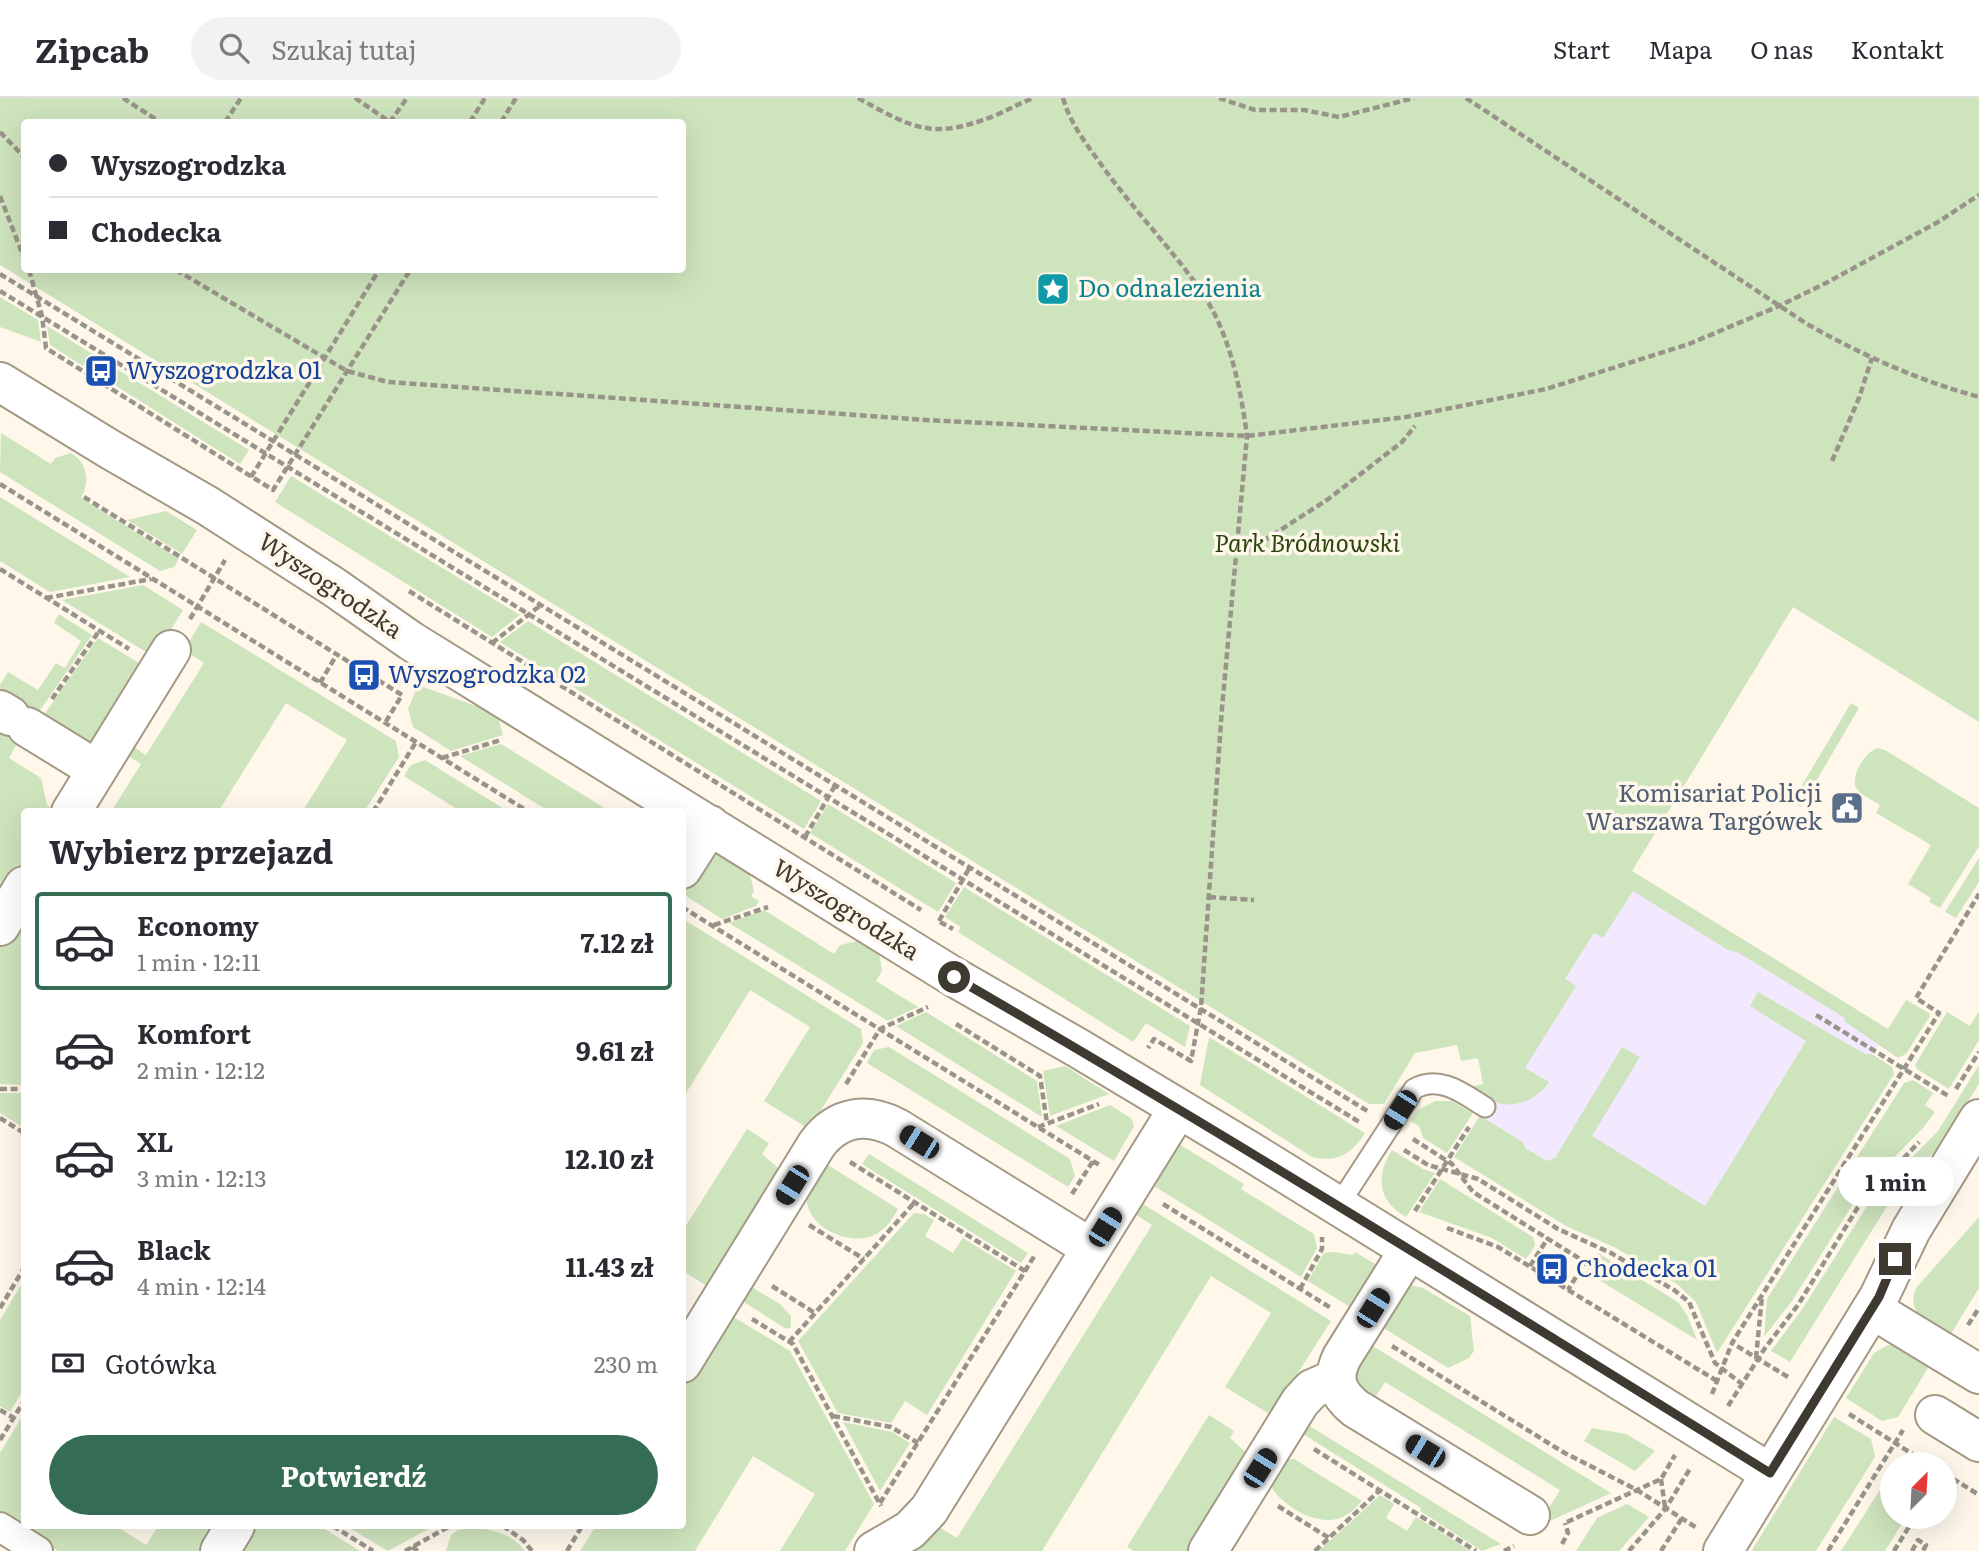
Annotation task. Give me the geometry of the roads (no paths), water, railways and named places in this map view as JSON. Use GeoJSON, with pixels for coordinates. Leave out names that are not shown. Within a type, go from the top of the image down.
{"type":"FeatureCollection","features":[{"type":"Feature","properties":{"kind":"street","name":"Wyszogrodzka"},"geometry":{"type":"LineString","coordinates":[[0,382],[208,506],[411,640],[683,808]]}},
{"type":"Feature","properties":{"kind":"street"},"geometry":{"type":"LineString","coordinates":[[73,808],[165,659]]}},
{"type":"Feature","properties":{"kind":"street"},"geometry":{"type":"LineString","coordinates":[[17,720],[97,770]]}},
{"type":"Feature","properties":{"kind":"street","name":"Wyszogrodzka"},"geometry":{"type":"LineString","coordinates":[[686,810],[954,977],[1120,1090],[1178,1109],[1328,1219],[1414,1234],[1770,1473]]}},
{"type":"Feature","properties":{"kind":"street"},"geometry":{"type":"LineString","coordinates":[[686,863],[710,825]]}},
{"type":"Feature","properties":{"kind":"street"},"geometry":{"type":"LineString","coordinates":[[0,926],[21,891]]}},
{"type":"Feature","properties":{"kind":"street"},"geometry":{"type":"LineString","coordinates":[[1711,1540],[1770,1473],[1872,1308],[1910,1230],[1958,1107]]}},
{"type":"Feature","properties":{"kind":"street"},"geometry":{"type":"LineString","coordinates":[[884,1545],[915,1526],[929,1510],[1178,1109]]}},
{"type":"Feature","properties":{"kind":"street"},"geometry":{"type":"LineString","coordinates":[[686,1357],[824,1136],[857,1117],[889,1124],[1091,1248]]}},
{"type":"Feature","properties":{"kind":"street"},"geometry":{"type":"LineString","coordinates":[[1414,1234],[1342,1357],[1335,1379],[1343,1396],[1355,1408],[1541,1528]]}},
{"type":"Feature","properties":{"kind":"street"},"geometry":{"type":"LineString","coordinates":[[1872,1308],[1979,1374]]}},
{"type":"Feature","properties":{"kind":"street"},"geometry":{"type":"LineString","coordinates":[[1208,1551],[1307,1393],[1324,1382],[1335,1379]]}},
{"type":"Feature","properties":{"kind":"street"},"geometry":{"type":"LineString","coordinates":[[1921,1419],[1979,1442]]}},
{"type":"Feature","properties":{"kind":"street"},"geometry":{"type":"LineString","coordinates":[[0,1527],[38,1551]]}},
{"type":"Feature","properties":{"kind":"street"},"geometry":{"type":"LineString","coordinates":[[220,1551],[233,1529]]}},
{"type":"Feature","properties":{"kind":"lane"},"geometry":{"type":"LineString","coordinates":[[1328,1219],[1410,1094],[1420,1086],[1434,1083],[1448,1086],[1484,1106]]}},
{"type":"Feature","properties":{"kind":"place","name":"Do odnalezienia"},"geometry":{"type":"Point","coordinates":[1053,289]}},
{"type":"Feature","properties":{"kind":"place","name":"Wyszogrodzka 01"},"geometry":{"type":"Point","coordinates":[101,371]}},
{"type":"Feature","properties":{"kind":"place","name":"Wyszogrodzka 02"},"geometry":{"type":"Point","coordinates":[364,675]}},
{"type":"Feature","properties":{"kind":"place","name":"Komisariat Policji Warszawa Targówek"},"geometry":{"type":"Point","coordinates":[1847,808]}},
{"type":"Feature","properties":{"kind":"place","name":"Chodecka 01"},"geometry":{"type":"Point","coordinates":[1552,1269]}},
{"type":"Feature","properties":{"kind":"park label","name":"Park Bródnowski"},"geometry":{"type":"Point","coordinates":[1307,544]}}]}
